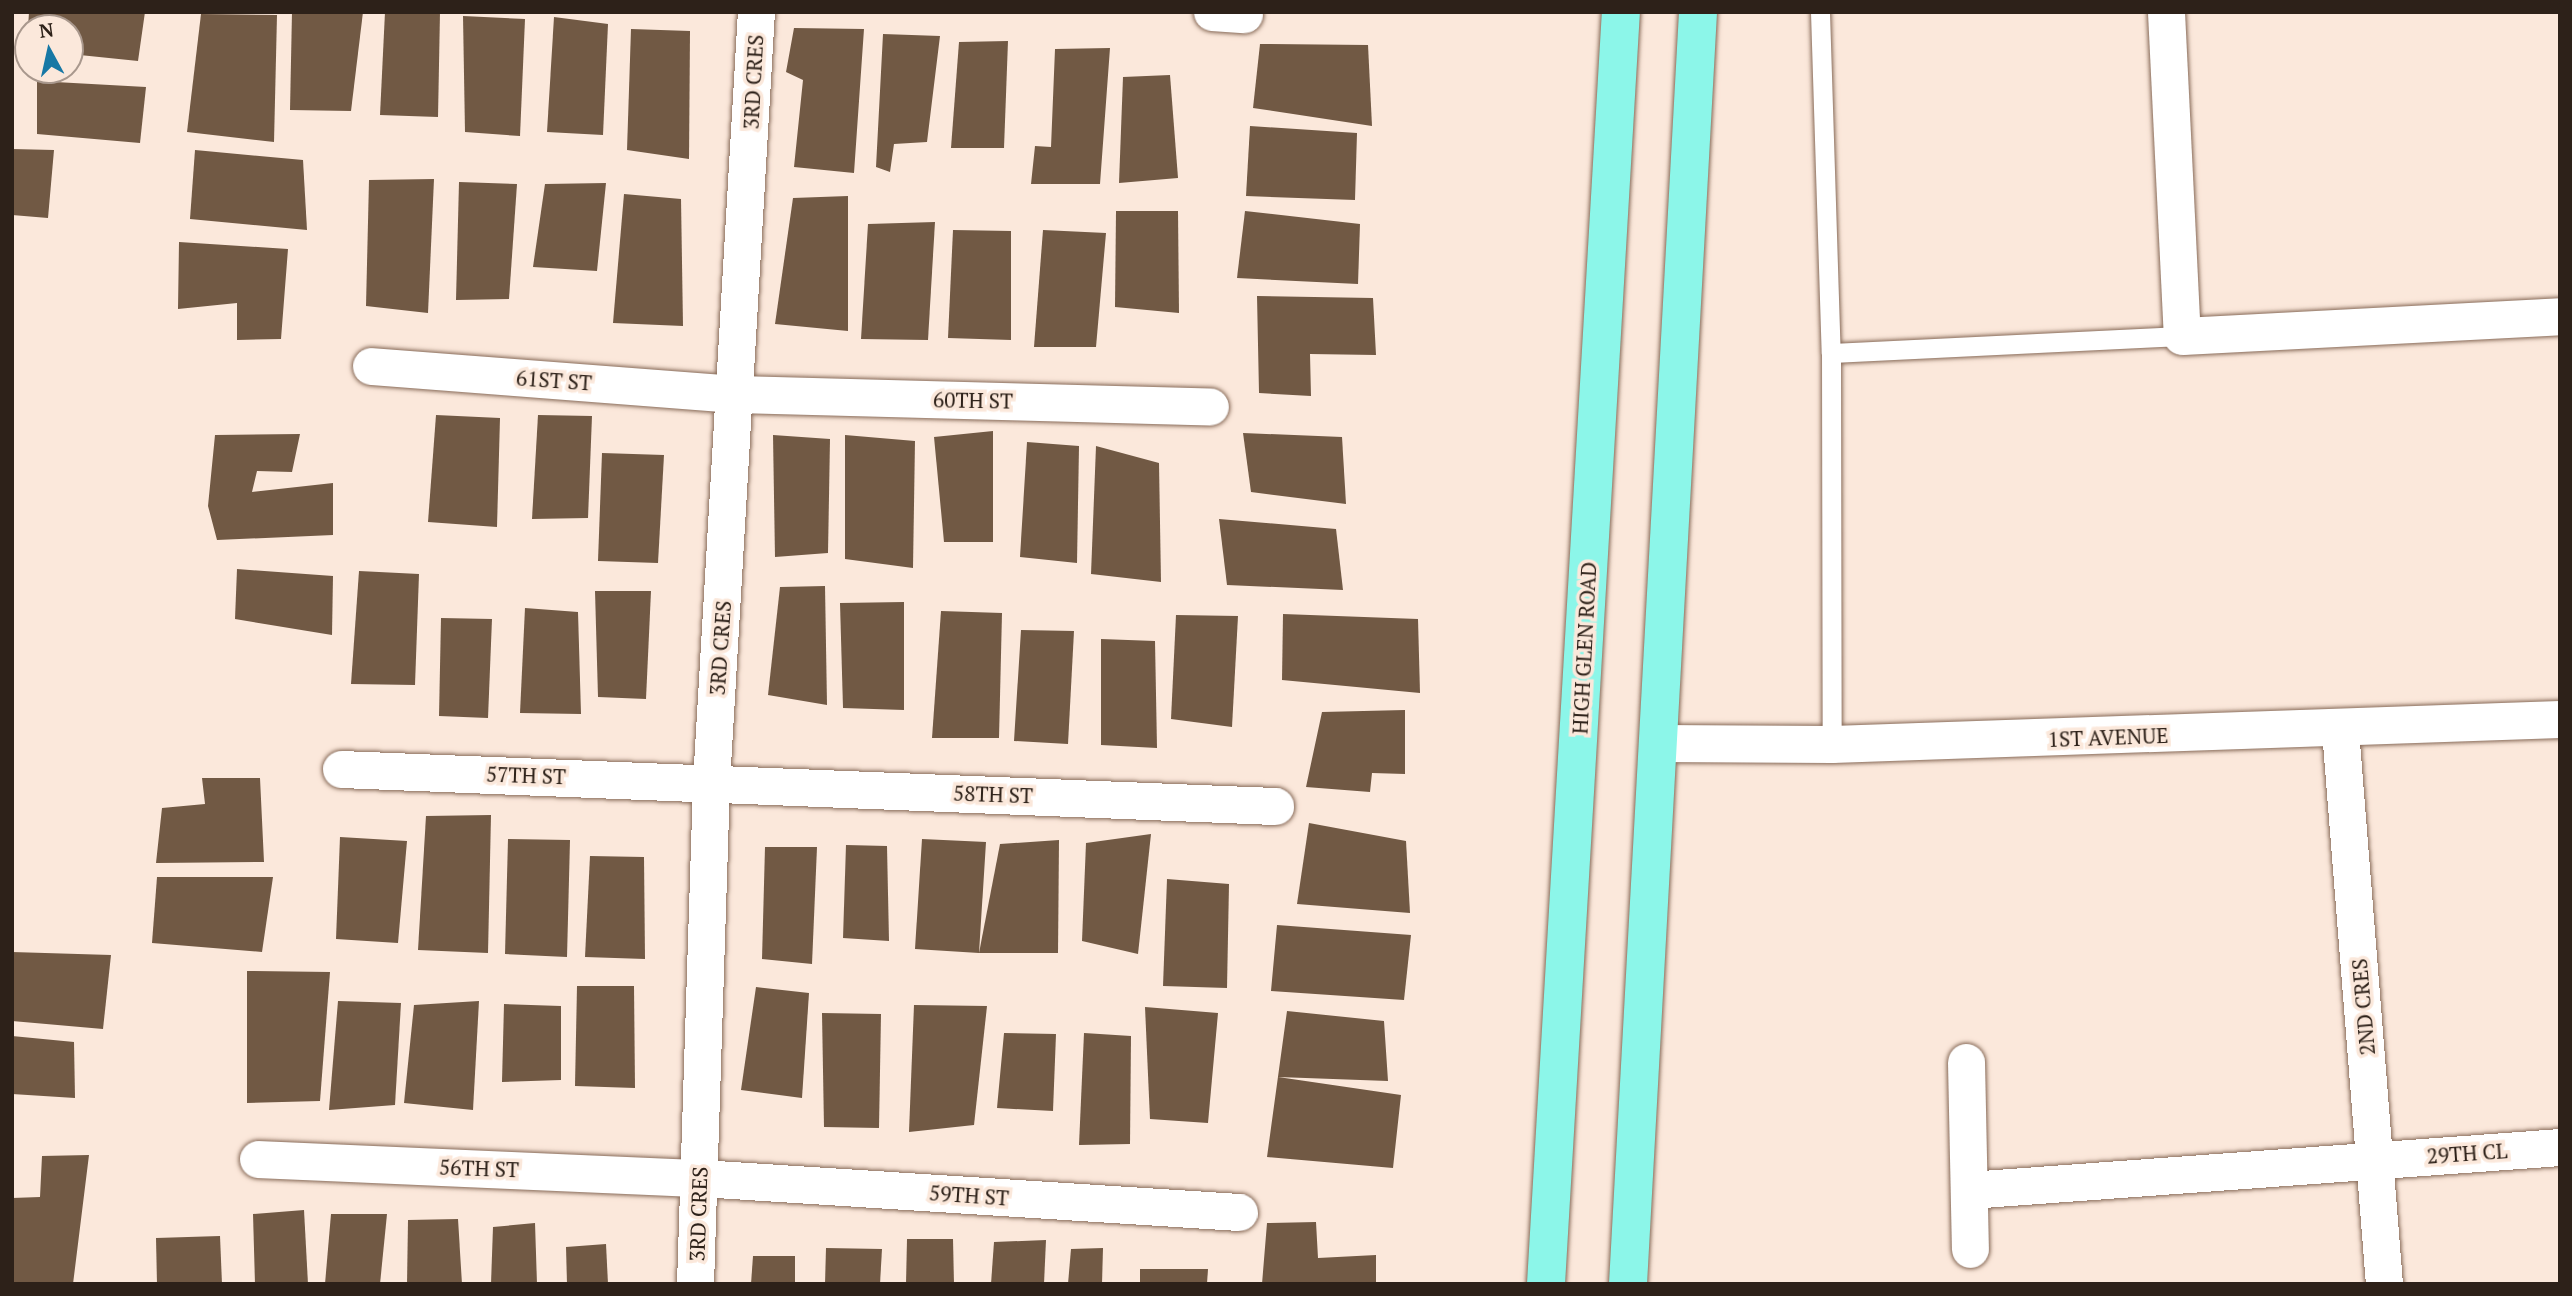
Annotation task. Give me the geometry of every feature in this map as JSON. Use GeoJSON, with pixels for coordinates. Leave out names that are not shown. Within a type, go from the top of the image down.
{"type":"FeatureCollection","features":[{"type":"Feature","properties":{"kind":"main road","name":"HIGH GLEN ROAD"},"geometry":{"type":"LineString","coordinates":[[1546,1284],[1621,12]]}},
{"type":"Feature","properties":{"kind":"main road"},"geometry":{"type":"LineString","coordinates":[[1628,1284],[1698,12]]}},
{"type":"Feature","properties":{"kind":"street","name":"3RD CRES"},"geometry":{"type":"LineString","coordinates":[[695,1284],[711,782],[736,394],[756,12]]}},
{"type":"Feature","properties":{"kind":"street"},"geometry":{"type":"LineString","coordinates":[[2166,12],[2182,336],[2560,316]]}},
{"type":"Feature","properties":{"kind":"street","name":"61ST ST"},"geometry":{"type":"LineString","coordinates":[[371,366],[736,394]]}},
{"type":"Feature","properties":{"kind":"street","name":"60TH ST"},"geometry":{"type":"LineString","coordinates":[[736,394],[1210,406]]}},
{"type":"Feature","properties":{"kind":"street","name":"1ST AVENUE"},"geometry":{"type":"LineString","coordinates":[[1657,743],[1832,744],[2340,730],[2560,719]]}},
{"type":"Feature","properties":{"kind":"street","name":"2ND CRES"},"geometry":{"type":"LineString","coordinates":[[2340,730],[2384,1284]]}},
{"type":"Feature","properties":{"kind":"street","name":"57TH ST"},"geometry":{"type":"LineString","coordinates":[[341,769],[711,782]]}},
{"type":"Feature","properties":{"kind":"street","name":"58TH ST"},"geometry":{"type":"LineString","coordinates":[[711,782],[1275,806]]}},
{"type":"Feature","properties":{"kind":"street"},"geometry":{"type":"LineString","coordinates":[[1966,1062],[1970,1249]]}},
{"type":"Feature","properties":{"kind":"street","name":"29TH CL"},"geometry":{"type":"LineString","coordinates":[[1969,1190],[2560,1147]]}},
{"type":"Feature","properties":{"kind":"street","name":"56TH ST"},"geometry":{"type":"LineString","coordinates":[[258,1159],[700,1178]]}},
{"type":"Feature","properties":{"kind":"street","name":"59TH ST"},"geometry":{"type":"LineString","coordinates":[[700,1178],[1239,1212]]}},
{"type":"Feature","properties":{"kind":"lane"},"geometry":{"type":"LineString","coordinates":[[1821,12],[1831,353],[1832,744]]}},
{"type":"Feature","properties":{"kind":"lane"},"geometry":{"type":"LineString","coordinates":[[1831,353],[2182,336]]}},
{"type":"Feature","properties":{"kind":"building"},"geometry":{"type":"Polygon","coordinates":[[[145,12],[138,61],[84,55],[84,14],[29,14],[145,12]]]}},
{"type":"Feature","properties":{"kind":"building"},"geometry":{"type":"Polygon","coordinates":[[[292,12],[363,12],[351,111],[290,110],[292,12]]]}},
{"type":"Feature","properties":{"kind":"building"},"geometry":{"type":"Polygon","coordinates":[[[385,12],[440,12],[438,117],[380,115],[385,12]]]}},
{"type":"Feature","properties":{"kind":"building"},"geometry":{"type":"Polygon","coordinates":[[[201,14],[277,15],[274,142],[187,132],[201,14]]]}},
{"type":"Feature","properties":{"kind":"building"},"geometry":{"type":"Polygon","coordinates":[[[463,16],[525,19],[520,136],[465,132],[463,16]]]}},
{"type":"Feature","properties":{"kind":"building"},"geometry":{"type":"Polygon","coordinates":[[[554,17],[608,24],[603,135],[547,132],[554,17]]]}},
{"type":"Feature","properties":{"kind":"building"},"geometry":{"type":"Polygon","coordinates":[[[794,28],[864,29],[854,173],[794,167],[803,80],[786,72],[794,28]]]}},
{"type":"Feature","properties":{"kind":"building"},"geometry":{"type":"Polygon","coordinates":[[[631,29],[690,31],[689,159],[627,150],[631,29]]]}},
{"type":"Feature","properties":{"kind":"building"},"geometry":{"type":"Polygon","coordinates":[[[883,34],[940,36],[927,142],[894,144],[890,172],[876,167],[883,34]]]}},
{"type":"Feature","properties":{"kind":"building"},"geometry":{"type":"Polygon","coordinates":[[[1008,41],[1004,148],[951,148],[959,42],[1008,41]]]}},
{"type":"Feature","properties":{"kind":"building"},"geometry":{"type":"Polygon","coordinates":[[[1260,44],[1368,45],[1372,126],[1253,108],[1260,44]]]}},
{"type":"Feature","properties":{"kind":"building"},"geometry":{"type":"Polygon","coordinates":[[[1110,48],[1100,184],[1031,184],[1035,146],[1051,147],[1055,49],[1110,48]]]}},
{"type":"Feature","properties":{"kind":"building"},"geometry":{"type":"Polygon","coordinates":[[[1170,75],[1178,178],[1119,183],[1123,77],[1170,75]]]}},
{"type":"Feature","properties":{"kind":"building"},"geometry":{"type":"Polygon","coordinates":[[[37,84],[146,87],[140,143],[37,134],[37,84]]]}},
{"type":"Feature","properties":{"kind":"building"},"geometry":{"type":"Polygon","coordinates":[[[1250,126],[1357,133],[1355,200],[1246,196],[1250,126]]]}},
{"type":"Feature","properties":{"kind":"building"},"geometry":{"type":"Polygon","coordinates":[[[12,149],[54,150],[48,218],[12,215],[12,149]]]}},
{"type":"Feature","properties":{"kind":"building"},"geometry":{"type":"Polygon","coordinates":[[[195,150],[303,160],[307,230],[190,219],[195,150]]]}},
{"type":"Feature","properties":{"kind":"building"},"geometry":{"type":"Polygon","coordinates":[[[434,179],[428,313],[366,306],[369,180],[434,179]]]}},
{"type":"Feature","properties":{"kind":"building"},"geometry":{"type":"Polygon","coordinates":[[[459,182],[517,184],[509,299],[456,300],[459,182]]]}},
{"type":"Feature","properties":{"kind":"building"},"geometry":{"type":"Polygon","coordinates":[[[606,183],[597,271],[533,267],[545,184],[606,183]]]}},
{"type":"Feature","properties":{"kind":"building"},"geometry":{"type":"Polygon","coordinates":[[[624,194],[681,199],[683,326],[613,323],[624,194]]]}},
{"type":"Feature","properties":{"kind":"building"},"geometry":{"type":"Polygon","coordinates":[[[848,196],[848,331],[775,324],[793,198],[848,196]]]}},
{"type":"Feature","properties":{"kind":"building"},"geometry":{"type":"Polygon","coordinates":[[[1116,211],[1178,211],[1179,313],[1115,307],[1116,211]]]}},
{"type":"Feature","properties":{"kind":"building"},"geometry":{"type":"Polygon","coordinates":[[[1245,211],[1360,224],[1358,284],[1237,278],[1245,211]]]}},
{"type":"Feature","properties":{"kind":"building"},"geometry":{"type":"Polygon","coordinates":[[[935,222],[928,340],[861,339],[868,224],[935,222]]]}},
{"type":"Feature","properties":{"kind":"building"},"geometry":{"type":"Polygon","coordinates":[[[953,230],[1011,231],[1011,340],[948,338],[953,230]]]}},
{"type":"Feature","properties":{"kind":"building"},"geometry":{"type":"Polygon","coordinates":[[[1043,230],[1106,233],[1096,347],[1034,347],[1043,230]]]}},
{"type":"Feature","properties":{"kind":"building"},"geometry":{"type":"Polygon","coordinates":[[[179,242],[288,249],[281,339],[237,340],[237,303],[178,309],[179,242]]]}},
{"type":"Feature","properties":{"kind":"building"},"geometry":{"type":"Polygon","coordinates":[[[1257,296],[1373,298],[1376,355],[1310,354],[1311,396],[1259,393],[1257,296]]]}},
{"type":"Feature","properties":{"kind":"building"},"geometry":{"type":"Polygon","coordinates":[[[436,415],[500,418],[497,527],[428,522],[436,415]]]}},
{"type":"Feature","properties":{"kind":"building"},"geometry":{"type":"Polygon","coordinates":[[[538,415],[592,416],[588,518],[532,519],[538,415]]]}},
{"type":"Feature","properties":{"kind":"building"},"geometry":{"type":"Polygon","coordinates":[[[993,431],[993,542],[944,542],[934,437],[993,431]]]}},
{"type":"Feature","properties":{"kind":"building"},"geometry":{"type":"Polygon","coordinates":[[[1243,433],[1342,437],[1346,504],[1251,492],[1243,433]]]}},
{"type":"Feature","properties":{"kind":"building"},"geometry":{"type":"Polygon","coordinates":[[[300,434],[292,472],[257,471],[252,492],[333,483],[333,535],[217,540],[208,506],[215,435],[300,434]]]}},
{"type":"Feature","properties":{"kind":"building"},"geometry":{"type":"Polygon","coordinates":[[[773,435],[830,439],[828,553],[775,557],[773,435]]]}},
{"type":"Feature","properties":{"kind":"building"},"geometry":{"type":"Polygon","coordinates":[[[845,435],[915,441],[913,568],[845,559],[845,435]]]}},
{"type":"Feature","properties":{"kind":"building"},"geometry":{"type":"Polygon","coordinates":[[[1027,442],[1079,446],[1077,563],[1020,557],[1027,442]]]}},
{"type":"Feature","properties":{"kind":"building"},"geometry":{"type":"Polygon","coordinates":[[[1096,446],[1159,463],[1161,582],[1091,574],[1096,446]]]}},
{"type":"Feature","properties":{"kind":"building"},"geometry":{"type":"Polygon","coordinates":[[[602,453],[664,455],[658,563],[598,561],[602,453]]]}},
{"type":"Feature","properties":{"kind":"building"},"geometry":{"type":"Polygon","coordinates":[[[1219,519],[1336,529],[1343,590],[1227,585],[1219,519]]]}},
{"type":"Feature","properties":{"kind":"building"},"geometry":{"type":"Polygon","coordinates":[[[237,569],[333,576],[332,635],[235,619],[237,569]]]}},
{"type":"Feature","properties":{"kind":"building"},"geometry":{"type":"Polygon","coordinates":[[[359,571],[419,574],[415,685],[351,684],[359,571]]]}},
{"type":"Feature","properties":{"kind":"building"},"geometry":{"type":"Polygon","coordinates":[[[825,586],[827,705],[768,695],[780,587],[825,586]]]}},
{"type":"Feature","properties":{"kind":"building"},"geometry":{"type":"Polygon","coordinates":[[[595,591],[651,591],[646,699],[598,697],[595,591]]]}},
{"type":"Feature","properties":{"kind":"building"},"geometry":{"type":"Polygon","coordinates":[[[904,602],[904,710],[843,708],[840,603],[904,602]]]}},
{"type":"Feature","properties":{"kind":"building"},"geometry":{"type":"Polygon","coordinates":[[[525,608],[578,612],[581,714],[520,713],[525,608]]]}},
{"type":"Feature","properties":{"kind":"building"},"geometry":{"type":"Polygon","coordinates":[[[941,611],[1002,613],[999,738],[932,738],[941,611]]]}},
{"type":"Feature","properties":{"kind":"building"},"geometry":{"type":"Polygon","coordinates":[[[1283,614],[1418,619],[1420,693],[1282,680],[1283,614]]]}},
{"type":"Feature","properties":{"kind":"building"},"geometry":{"type":"Polygon","coordinates":[[[1176,615],[1238,616],[1232,727],[1171,719],[1176,615]]]}},
{"type":"Feature","properties":{"kind":"building"},"geometry":{"type":"Polygon","coordinates":[[[441,618],[492,619],[488,718],[439,716],[441,618]]]}},
{"type":"Feature","properties":{"kind":"building"},"geometry":{"type":"Polygon","coordinates":[[[1021,630],[1074,631],[1068,744],[1014,741],[1021,630]]]}},
{"type":"Feature","properties":{"kind":"building"},"geometry":{"type":"Polygon","coordinates":[[[1101,639],[1155,641],[1157,748],[1101,745],[1101,639]]]}},
{"type":"Feature","properties":{"kind":"building"},"geometry":{"type":"Polygon","coordinates":[[[1405,710],[1405,774],[1372,773],[1370,792],[1306,787],[1322,712],[1405,710]]]}},
{"type":"Feature","properties":{"kind":"building"},"geometry":{"type":"Polygon","coordinates":[[[202,778],[260,778],[264,862],[156,863],[162,808],[205,804],[202,778]]]}},
{"type":"Feature","properties":{"kind":"building"},"geometry":{"type":"Polygon","coordinates":[[[491,815],[488,953],[418,950],[426,816],[491,815]]]}},
{"type":"Feature","properties":{"kind":"building"},"geometry":{"type":"Polygon","coordinates":[[[1309,823],[1406,841],[1410,913],[1297,904],[1309,823]]]}},
{"type":"Feature","properties":{"kind":"building"},"geometry":{"type":"Polygon","coordinates":[[[1151,834],[1138,954],[1082,941],[1086,843],[1151,834]]]}},
{"type":"Feature","properties":{"kind":"building"},"geometry":{"type":"Polygon","coordinates":[[[340,837],[407,841],[398,943],[336,939],[340,837]]]}},
{"type":"Feature","properties":{"kind":"building"},"geometry":{"type":"Polygon","coordinates":[[[508,839],[570,840],[567,957],[505,954],[508,839]]]}},
{"type":"Feature","properties":{"kind":"building"},"geometry":{"type":"Polygon","coordinates":[[[922,839],[986,842],[979,953],[915,949],[922,839]]]}},
{"type":"Feature","properties":{"kind":"building"},"geometry":{"type":"Polygon","coordinates":[[[1059,840],[1058,953],[979,953],[1000,844],[1059,840]]]}},
{"type":"Feature","properties":{"kind":"building"},"geometry":{"type":"Polygon","coordinates":[[[846,845],[887,846],[889,941],[843,938],[846,845]]]}},
{"type":"Feature","properties":{"kind":"building"},"geometry":{"type":"Polygon","coordinates":[[[765,847],[817,847],[812,964],[762,959],[765,847]]]}},
{"type":"Feature","properties":{"kind":"building"},"geometry":{"type":"Polygon","coordinates":[[[590,856],[644,857],[645,959],[585,957],[590,856]]]}},
{"type":"Feature","properties":{"kind":"building"},"geometry":{"type":"Polygon","coordinates":[[[157,877],[273,877],[262,952],[152,943],[157,877]]]}},
{"type":"Feature","properties":{"kind":"building"},"geometry":{"type":"Polygon","coordinates":[[[1167,879],[1229,884],[1227,988],[1163,986],[1167,879]]]}},
{"type":"Feature","properties":{"kind":"building"},"geometry":{"type":"Polygon","coordinates":[[[1277,925],[1411,935],[1404,1000],[1271,991],[1277,925]]]}},
{"type":"Feature","properties":{"kind":"building"},"geometry":{"type":"Polygon","coordinates":[[[12,952],[111,955],[103,1029],[12,1021],[12,952]]]}},
{"type":"Feature","properties":{"kind":"building"},"geometry":{"type":"Polygon","coordinates":[[[247,971],[330,972],[320,1101],[247,1103],[247,971]]]}},
{"type":"Feature","properties":{"kind":"building"},"geometry":{"type":"Polygon","coordinates":[[[577,986],[634,986],[635,1088],[575,1086],[577,986]]]}},
{"type":"Feature","properties":{"kind":"building"},"geometry":{"type":"Polygon","coordinates":[[[756,987],[809,993],[802,1098],[741,1090],[756,987]]]}},
{"type":"Feature","properties":{"kind":"building"},"geometry":{"type":"Polygon","coordinates":[[[338,1001],[401,1003],[395,1105],[329,1110],[338,1001]]]}},
{"type":"Feature","properties":{"kind":"building"},"geometry":{"type":"Polygon","coordinates":[[[479,1001],[473,1110],[404,1103],[414,1005],[479,1001]]]}},
{"type":"Feature","properties":{"kind":"building"},"geometry":{"type":"Polygon","coordinates":[[[504,1004],[561,1006],[561,1080],[502,1082],[504,1004]]]}},
{"type":"Feature","properties":{"kind":"building"},"geometry":{"type":"Polygon","coordinates":[[[914,1005],[987,1006],[974,1125],[909,1132],[914,1005]]]}},
{"type":"Feature","properties":{"kind":"building"},"geometry":{"type":"Polygon","coordinates":[[[1145,1007],[1218,1013],[1208,1123],[1150,1119],[1145,1007]]]}},
{"type":"Feature","properties":{"kind":"building"},"geometry":{"type":"Polygon","coordinates":[[[1287,1011],[1384,1021],[1388,1081],[1278,1077],[1401,1095],[1393,1168],[1267,1157],[1287,1011]]]}},
{"type":"Feature","properties":{"kind":"building"},"geometry":{"type":"Polygon","coordinates":[[[822,1013],[881,1014],[879,1128],[824,1127],[822,1013]]]}},
{"type":"Feature","properties":{"kind":"building"},"geometry":{"type":"Polygon","coordinates":[[[1004,1033],[1056,1034],[1053,1111],[997,1108],[1004,1033]]]}},
{"type":"Feature","properties":{"kind":"building"},"geometry":{"type":"Polygon","coordinates":[[[1084,1033],[1131,1036],[1130,1144],[1079,1145],[1084,1033]]]}},
{"type":"Feature","properties":{"kind":"building"},"geometry":{"type":"Polygon","coordinates":[[[12,1036],[74,1042],[75,1098],[12,1094],[12,1036]]]}},
{"type":"Feature","properties":{"kind":"building"},"geometry":{"type":"Polygon","coordinates":[[[89,1155],[73,1284],[12,1284],[12,1198],[40,1197],[42,1156],[89,1155]]]}},
{"type":"Feature","properties":{"kind":"building"},"geometry":{"type":"Polygon","coordinates":[[[304,1210],[308,1284],[255,1284],[253,1214],[304,1210]]]}},
{"type":"Feature","properties":{"kind":"building"},"geometry":{"type":"Polygon","coordinates":[[[331,1214],[387,1214],[380,1284],[325,1284],[331,1214]]]}},
{"type":"Feature","properties":{"kind":"building"},"geometry":{"type":"Polygon","coordinates":[[[458,1219],[462,1284],[407,1284],[408,1220],[458,1219]]]}},
{"type":"Feature","properties":{"kind":"building"},"geometry":{"type":"Polygon","coordinates":[[[1316,1222],[1318,1258],[1376,1255],[1376,1284],[1262,1284],[1267,1223],[1316,1222]]]}},
{"type":"Feature","properties":{"kind":"building"},"geometry":{"type":"Polygon","coordinates":[[[535,1223],[537,1284],[491,1284],[493,1227],[535,1223]]]}},
{"type":"Feature","properties":{"kind":"building"},"geometry":{"type":"Polygon","coordinates":[[[220,1236],[222,1284],[157,1284],[156,1238],[220,1236]]]}},
{"type":"Feature","properties":{"kind":"building"},"geometry":{"type":"Polygon","coordinates":[[[907,1239],[953,1239],[954,1284],[906,1284],[907,1239]]]}},
{"type":"Feature","properties":{"kind":"building"},"geometry":{"type":"Polygon","coordinates":[[[1046,1240],[1044,1284],[991,1284],[994,1242],[1046,1240]]]}},
{"type":"Feature","properties":{"kind":"building"},"geometry":{"type":"Polygon","coordinates":[[[606,1244],[608,1284],[567,1284],[566,1247],[606,1244]]]}},
{"type":"Feature","properties":{"kind":"building"},"geometry":{"type":"Polygon","coordinates":[[[826,1248],[882,1249],[880,1284],[825,1284],[826,1248]]]}},
{"type":"Feature","properties":{"kind":"building"},"geometry":{"type":"Polygon","coordinates":[[[1103,1248],[1102,1284],[1068,1284],[1071,1249],[1103,1248]]]}},
{"type":"Feature","properties":{"kind":"building"},"geometry":{"type":"Polygon","coordinates":[[[753,1256],[795,1256],[795,1284],[751,1284],[753,1256]]]}},
{"type":"Feature","properties":{"kind":"building"},"geometry":{"type":"Polygon","coordinates":[[[1140,1269],[1208,1269],[1207,1284],[1140,1284],[1140,1269]]]}}]}
